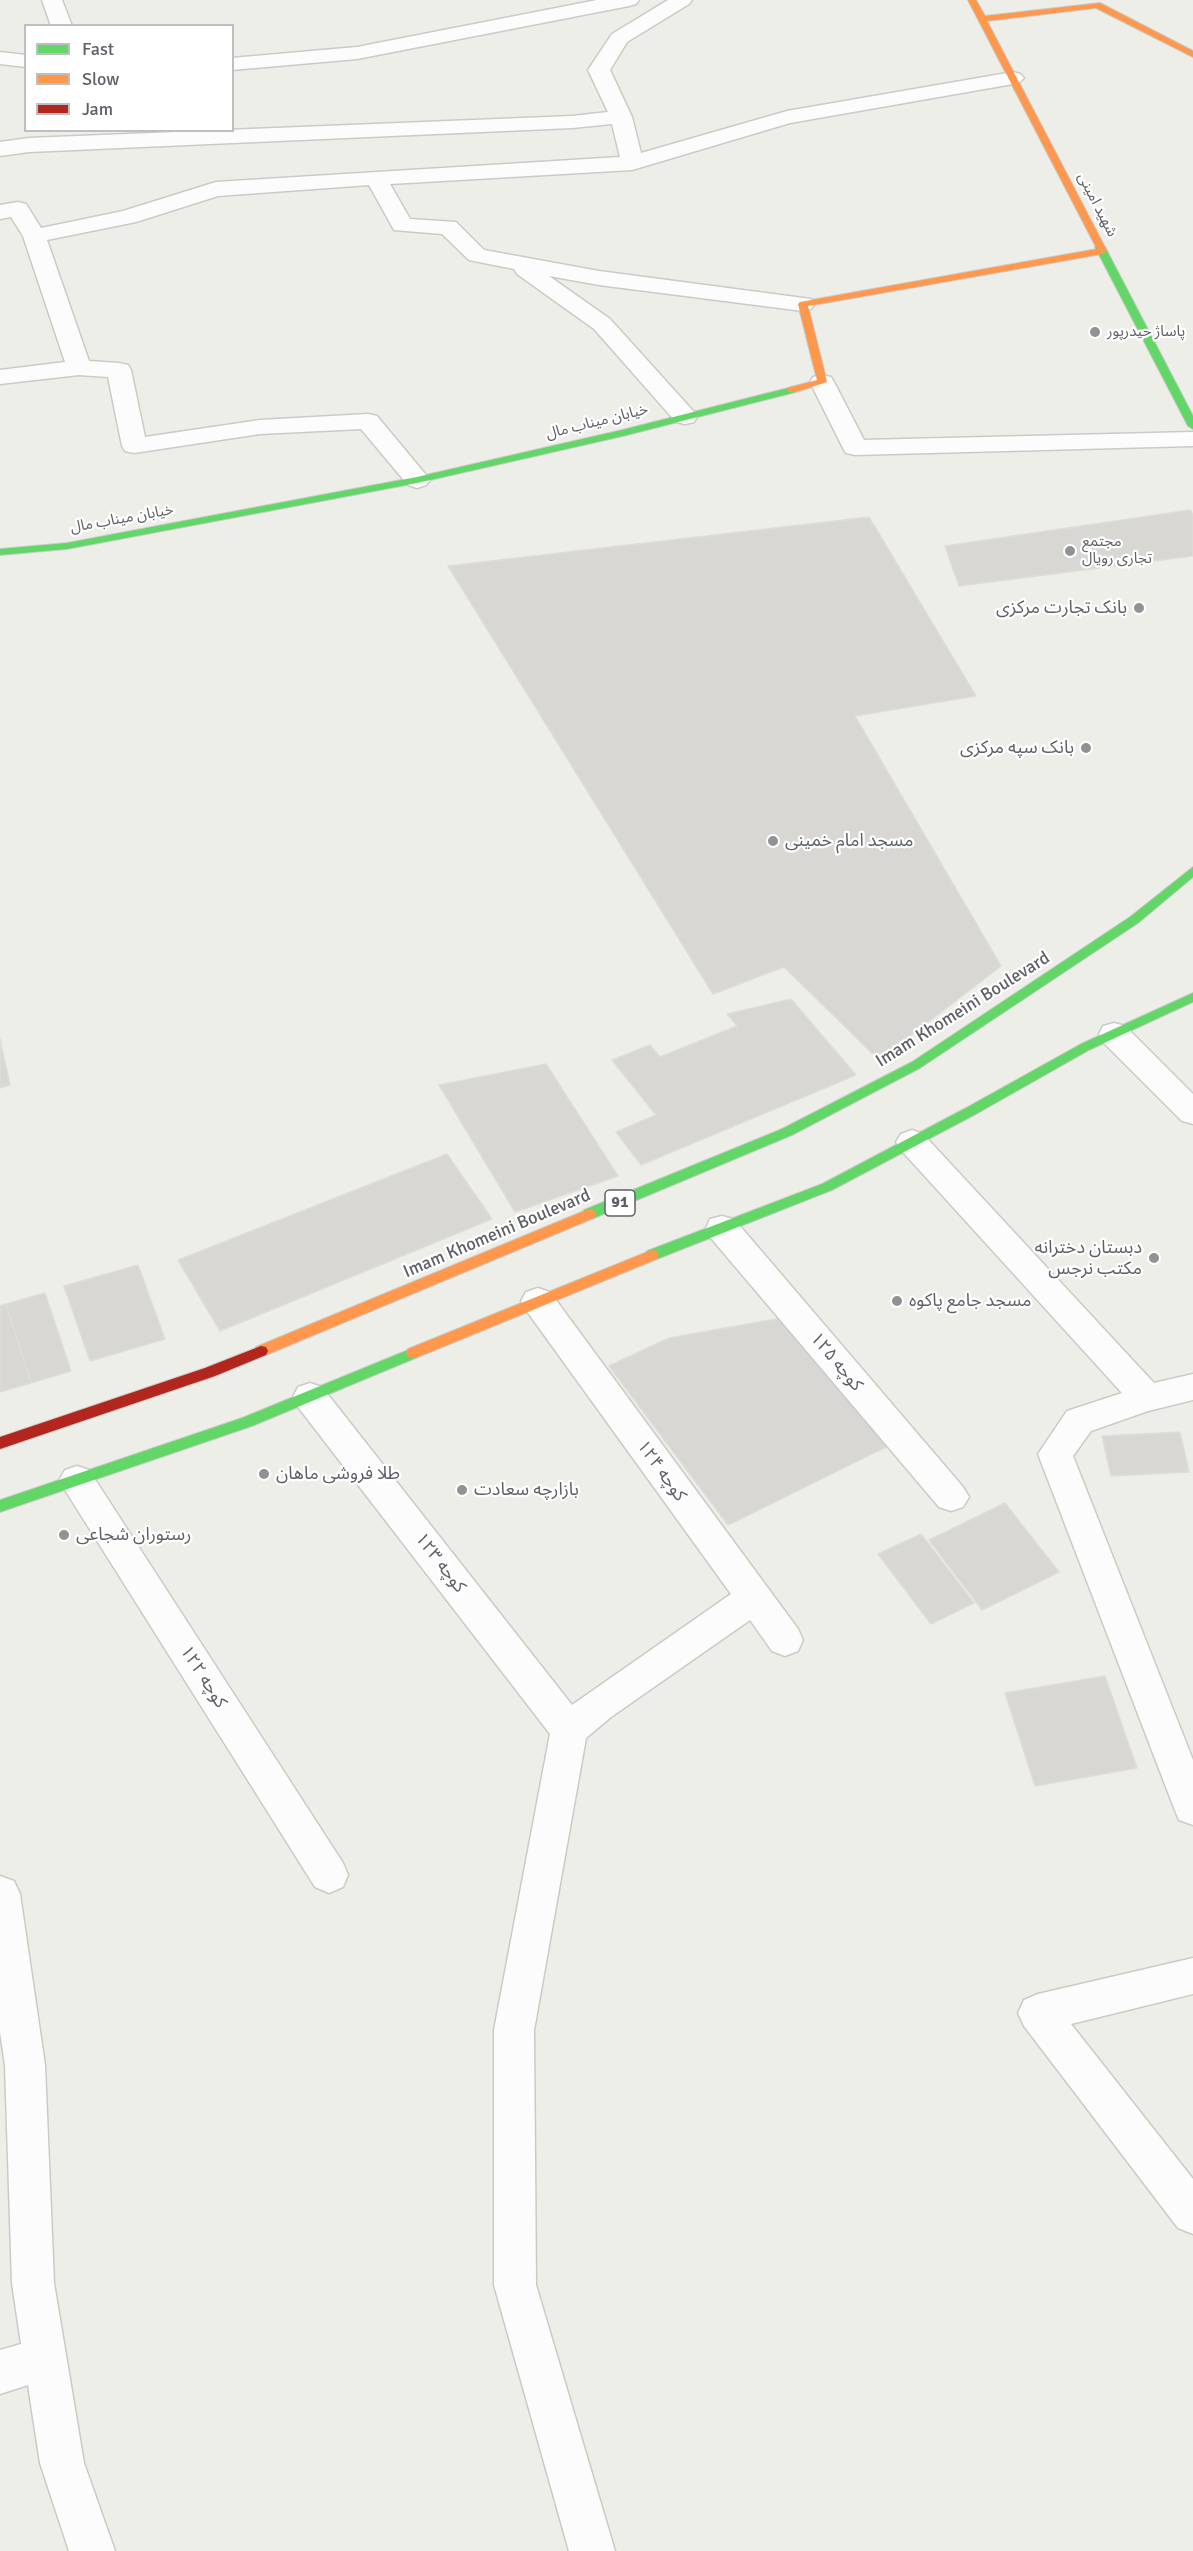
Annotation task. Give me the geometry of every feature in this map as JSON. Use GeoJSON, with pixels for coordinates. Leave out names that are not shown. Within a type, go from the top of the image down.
{"type":"FeatureCollection","features":[{"type":"Feature","properties":{"kind":"main road","name":"شهید امینی"},"geometry":{"type":"LineString","coordinates":[[972,0],[1193,426]]}},
{"type":"Feature","properties":{"kind":"main road"},"geometry":{"type":"LineString","coordinates":[[982,19],[1097,5],[1193,54]]}},
{"type":"Feature","properties":{"kind":"main road"},"geometry":{"type":"LineString","coordinates":[[822,382],[803,304],[1102,251]]}},
{"type":"Feature","properties":{"kind":"main road","name":"خیابان میناب مال"},"geometry":{"type":"LineString","coordinates":[[0,552],[67,546],[417,480],[822,382]]}},
{"type":"Feature","properties":{"kind":"main road","name":"Imam Khomeini Boulevard"},"geometry":{"type":"LineString","coordinates":[[0,1443],[210,1372],[787,1132],[916,1065],[1134,920],[1193,871]]}},
{"type":"Feature","properties":{"kind":"main road"},"geometry":{"type":"LineString","coordinates":[[0,1506],[247,1422],[538,1300],[827,1187],[1085,1047],[1193,997]]}},
{"type":"Feature","properties":{"kind":"street"},"geometry":{"type":"LineString","coordinates":[[52,0],[61,24]]}},
{"type":"Feature","properties":{"kind":"street"},"geometry":{"type":"LineString","coordinates":[[234,64],[357,53],[629,0]]}},
{"type":"Feature","properties":{"kind":"street"},"geometry":{"type":"LineString","coordinates":[[632,163],[621,117],[599,70],[619,38],[682,0]]}},
{"type":"Feature","properties":{"kind":"street"},"geometry":{"type":"LineString","coordinates":[[0,58],[24,61]]}},
{"type":"Feature","properties":{"kind":"street"},"geometry":{"type":"LineString","coordinates":[[34,236],[128,217],[216,189],[296,152],[376,178],[632,163],[787,117],[1012,78]]}},
{"type":"Feature","properties":{"kind":"street"},"geometry":{"type":"LineString","coordinates":[[0,149],[29,145],[296,152],[621,117]]}},
{"type":"Feature","properties":{"kind":"street"},"geometry":{"type":"LineString","coordinates":[[376,178],[402,225],[448,227],[477,255],[599,278],[803,304]]}},
{"type":"Feature","properties":{"kind":"street"},"geometry":{"type":"LineString","coordinates":[[0,212],[18,209],[34,236],[79,368]]}},
{"type":"Feature","properties":{"kind":"street"},"geometry":{"type":"LineString","coordinates":[[516,262],[602,324],[685,417]]}},
{"type":"Feature","properties":{"kind":"street"},"geometry":{"type":"LineString","coordinates":[[0,377],[79,368],[119,370],[134,446],[260,428],[368,421],[417,480]]}},
{"type":"Feature","properties":{"kind":"street"},"geometry":{"type":"LineString","coordinates":[[822,382],[855,448],[1193,439]]}},
{"type":"Feature","properties":{"kind":"street"},"geometry":{"type":"LineString","coordinates":[[1114,1034],[1193,1113]]}},
{"type":"Feature","properties":{"kind":"street"},"geometry":{"type":"LineString","coordinates":[[912,1142],[1147,1398]]}},
{"type":"Feature","properties":{"kind":"street","name":"کوچه ۱۲۵"},"geometry":{"type":"LineString","coordinates":[[722,1228],[951,1497]]}},
{"type":"Feature","properties":{"kind":"street","name":"کوچه ۱۲۴"},"geometry":{"type":"LineString","coordinates":[[538,1300],[785,1640]]}},
{"type":"Feature","properties":{"kind":"street"},"geometry":{"type":"LineString","coordinates":[[1193,1387],[1147,1398],[1079,1421],[1055,1454],[1193,1808]]}},
{"type":"Feature","properties":{"kind":"street","name":"کوچه ۱۲۳"},"geometry":{"type":"LineString","coordinates":[[310,1396],[570,1730]]}},
{"type":"Feature","properties":{"kind":"street","name":"کوچه ۱۲۲"},"geometry":{"type":"LineString","coordinates":[[77,1480],[330,1875]]}},
{"type":"Feature","properties":{"kind":"street"},"geometry":{"type":"LineString","coordinates":[[592,2551],[515,2285],[514,2030],[570,1730],[598,1706],[753,1598]]}},
{"type":"Feature","properties":{"kind":"street"},"geometry":{"type":"LineString","coordinates":[[0,1894],[7,1986],[25,2065],[33,2283],[62,2463],[92,2551]]}},
{"type":"Feature","properties":{"kind":"street"},"geometry":{"type":"LineString","coordinates":[[1193,1976],[1038,2013],[1193,2213]]}},
{"type":"Feature","properties":{"kind":"street"},"geometry":{"type":"LineString","coordinates":[[0,2372],[45,2358]]}},
{"type":"Feature","properties":{"kind":"building","name":"مجتمع تجاری رویال"},"geometry":{"type":"Polygon","coordinates":[[[1190,510],[1193,515],[1193,556],[959,586],[945,546],[1190,510]]]}},
{"type":"Feature","properties":{"kind":"building","name":"مسجد امام خمینی"},"geometry":{"type":"Polygon","coordinates":[[[869,517],[976,696],[855,716],[1001,966],[879,1060],[784,967],[713,994],[448,566],[869,517]]]}},
{"type":"Feature","properties":{"kind":"building"},"geometry":{"type":"Polygon","coordinates":[[[791,999],[856,1075],[641,1165],[616,1132],[656,1115],[612,1060],[650,1045],[660,1057],[737,1026],[727,1014],[791,999]]]}},
{"type":"Feature","properties":{"kind":"building"},"geometry":{"type":"Polygon","coordinates":[[[0,1039],[10,1085],[0,1088],[0,1039]]]}},
{"type":"Feature","properties":{"kind":"building"},"geometry":{"type":"Polygon","coordinates":[[[546,1064],[618,1176],[515,1212],[439,1085],[546,1064]]]}},
{"type":"Feature","properties":{"kind":"building"},"geometry":{"type":"Polygon","coordinates":[[[447,1154],[492,1219],[220,1331],[178,1260],[447,1154]]]}},
{"type":"Feature","properties":{"kind":"building"},"geometry":{"type":"Polygon","coordinates":[[[138,1265],[165,1339],[90,1361],[64,1286],[138,1265]]]}},
{"type":"Feature","properties":{"kind":"building"},"geometry":{"type":"Polygon","coordinates":[[[45,1293],[71,1371],[31,1383],[6,1304],[45,1293]]]}},
{"type":"Feature","properties":{"kind":"building"},"geometry":{"type":"Polygon","coordinates":[[[6,1304],[31,1383],[0,1392],[0,1306],[6,1304]]]}},
{"type":"Feature","properties":{"kind":"building"},"geometry":{"type":"Polygon","coordinates":[[[787,1317],[890,1445],[728,1525],[609,1366],[669,1338],[787,1317]]]}},
{"type":"Feature","properties":{"kind":"building"},"geometry":{"type":"Polygon","coordinates":[[[1180,1432],[1189,1472],[1111,1476],[1102,1436],[1180,1432]]]}},
{"type":"Feature","properties":{"kind":"building"},"geometry":{"type":"Polygon","coordinates":[[[1005,1503],[1059,1572],[982,1610],[929,1540],[1005,1503]]]}},
{"type":"Feature","properties":{"kind":"building"},"geometry":{"type":"Polygon","coordinates":[[[921,1534],[974,1603],[931,1624],[878,1554],[921,1534]]]}},
{"type":"Feature","properties":{"kind":"building"},"geometry":{"type":"Polygon","coordinates":[[[1105,1676],[1137,1768],[1035,1786],[1005,1693],[1105,1676]]]}},
{"type":"Feature","properties":{"kind":"traffic: fast"},"geometry":{"type":"LineString","coordinates":[[1100,247],[1193,426]]}},
{"type":"Feature","properties":{"kind":"traffic: fast"},"geometry":{"type":"LineString","coordinates":[[0,552],[67,546],[417,480],[623,433],[792,390]]}},
{"type":"Feature","properties":{"kind":"traffic: fast"},"geometry":{"type":"LineString","coordinates":[[589,1214],[787,1132],[916,1065],[1134,920],[1193,871]]}},
{"type":"Feature","properties":{"kind":"traffic: fast"},"geometry":{"type":"LineString","coordinates":[[652,1255],[827,1187],[971,1111],[1085,1047],[1193,997]]}},
{"type":"Feature","properties":{"kind":"traffic: fast"},"geometry":{"type":"LineString","coordinates":[[0,1506],[247,1422],[413,1353]]}},
{"type":"Feature","properties":{"kind":"traffic: slow"},"geometry":{"type":"LineString","coordinates":[[972,0],[1100,247]]}},
{"type":"Feature","properties":{"kind":"traffic: slow"},"geometry":{"type":"LineString","coordinates":[[982,19],[1097,5],[1193,54]]}},
{"type":"Feature","properties":{"kind":"traffic: slow"},"geometry":{"type":"LineString","coordinates":[[792,390],[822,382],[803,304],[1102,251]]}},
{"type":"Feature","properties":{"kind":"traffic: slow"},"geometry":{"type":"LineString","coordinates":[[261,1351],[589,1214]]}},
{"type":"Feature","properties":{"kind":"traffic: slow"},"geometry":{"type":"LineString","coordinates":[[413,1353],[652,1255]]}},
{"type":"Feature","properties":{"kind":"traffic: jam"},"geometry":{"type":"LineString","coordinates":[[0,1443],[210,1372],[261,1351]]}},
{"type":"Feature","properties":{"kind":"place","name":"پاساژ حیدرپور"},"geometry":{"type":"Point","coordinates":[1095,332]}},
{"type":"Feature","properties":{"kind":"place","name":"مجتمع تجاری رویال"},"geometry":{"type":"Point","coordinates":[1070,551]}},
{"type":"Feature","properties":{"kind":"place","name":"بانک تجارت مرکزی"},"geometry":{"type":"Point","coordinates":[1139,608]}},
{"type":"Feature","properties":{"kind":"place","name":"بانک سپه مرکزی"},"geometry":{"type":"Point","coordinates":[1086,748]}},
{"type":"Feature","properties":{"kind":"place","name":"مسجد امام خمینی"},"geometry":{"type":"Point","coordinates":[773,841]}},
{"type":"Feature","properties":{"kind":"place","name":"دبستان دخترانه مکتب نرجس"},"geometry":{"type":"Point","coordinates":[1154,1258]}},
{"type":"Feature","properties":{"kind":"place","name":"مسجد جامع پاکوه"},"geometry":{"type":"Point","coordinates":[897,1301]}},
{"type":"Feature","properties":{"kind":"place","name":"طلا فروشی ماهان"},"geometry":{"type":"Point","coordinates":[264,1474]}},
{"type":"Feature","properties":{"kind":"place","name":"بازارچه سعادت"},"geometry":{"type":"Point","coordinates":[462,1490]}},
{"type":"Feature","properties":{"kind":"place","name":"رستوران شجاعی"},"geometry":{"type":"Point","coordinates":[64,1535]}}]}
